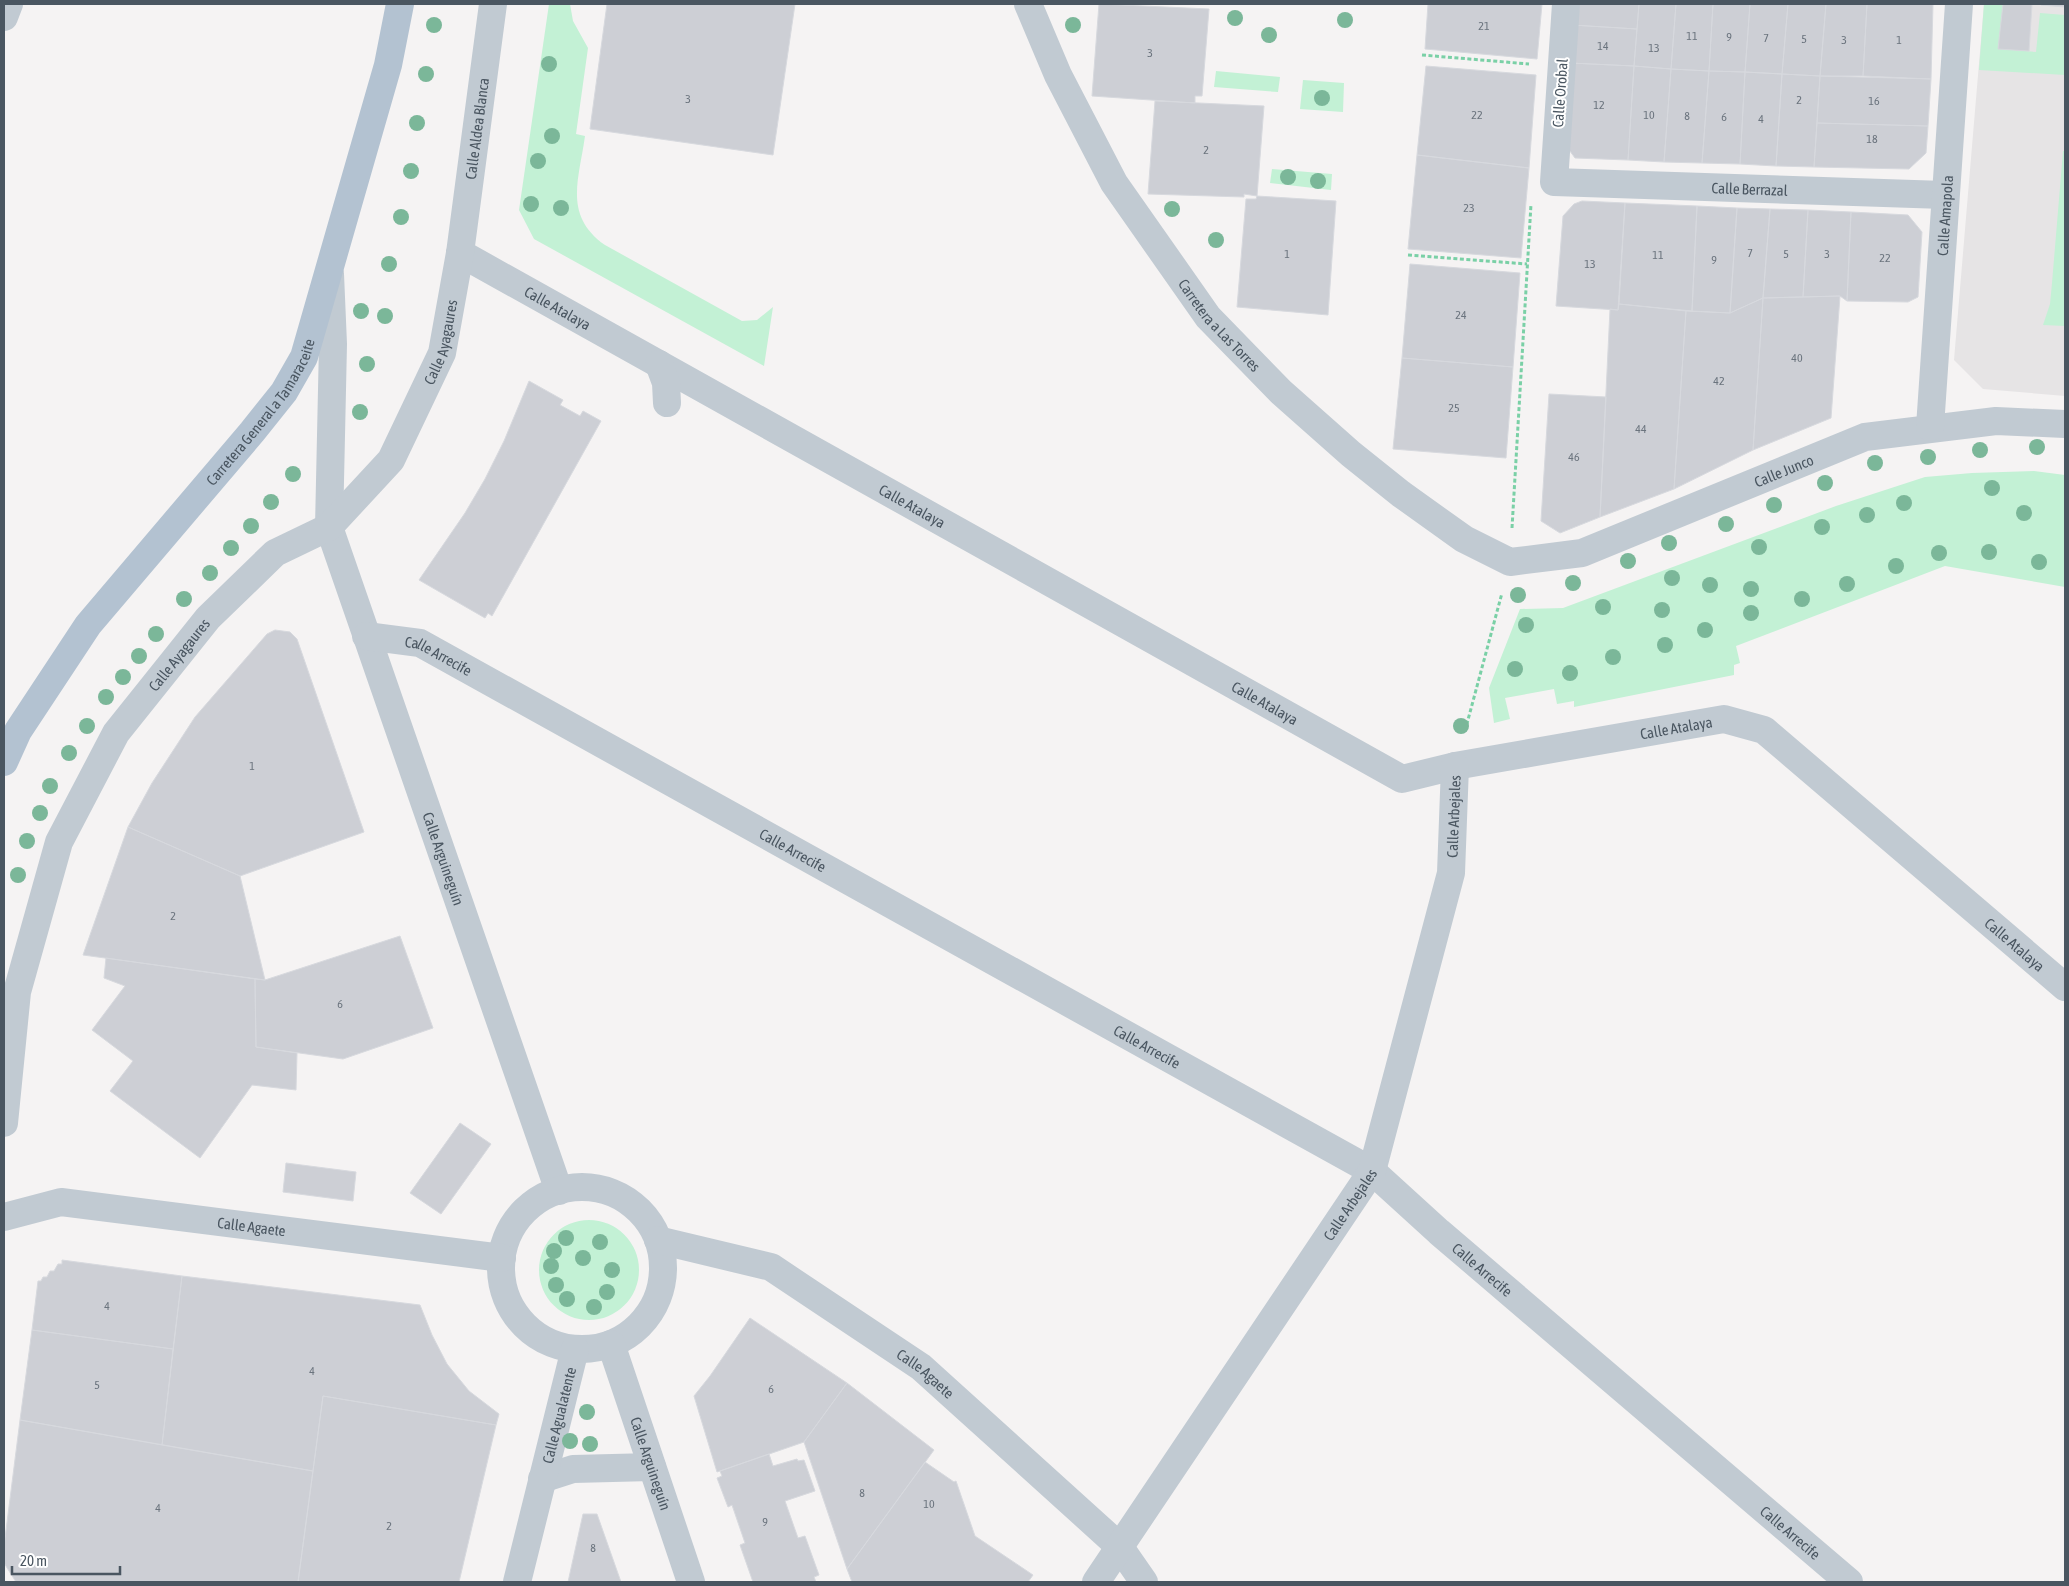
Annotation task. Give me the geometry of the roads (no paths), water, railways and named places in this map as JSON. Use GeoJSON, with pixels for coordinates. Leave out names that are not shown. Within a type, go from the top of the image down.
{"type":"FeatureCollection","features":[{"type":"Feature","properties":{"kind":"main road","name":"Carretera General a Tamaraceite"},"geometry":{"type":"LineString","coordinates":[[4,762],[18,731],[88,625],[252,432],[284,392],[304,357],[388,65],[400,4]]}},
{"type":"Feature","properties":{"kind":"street"},"geometry":{"type":"LineString","coordinates":[[4,17],[10,4]]}},
{"type":"Feature","properties":{"kind":"street","name":"Calle Aldea Blanca"},"geometry":{"type":"LineString","coordinates":[[460,253],[493,4]]}},
{"type":"Feature","properties":{"kind":"street","name":"Carretera a Las Torres"},"geometry":{"type":"LineString","coordinates":[[1028,4],[1058,74],[1114,182],[1208,316],[1280,392],[1351,454],[1401,494],[1464,539],[1510,562]]}},
{"type":"Feature","properties":{"kind":"street","name":"Calle Orobal"},"geometry":{"type":"LineString","coordinates":[[1543,188],[1566,4]]}},
{"type":"Feature","properties":{"kind":"street","name":"Calle Amapola"},"geometry":{"type":"LineString","coordinates":[[1930,427],[1944,196],[1959,4]]}},
{"type":"Feature","properties":{"kind":"street","name":"Calle Berrazal"},"geometry":{"type":"LineString","coordinates":[[1543,188],[1944,196]]}},
{"type":"Feature","properties":{"kind":"street","name":"Calle Atalaya"},"geometry":{"type":"LineString","coordinates":[[460,253],[1402,779],[1455,766],[1724,719],[1764,730],[2065,987]]}},
{"type":"Feature","properties":{"kind":"street","name":"Calle Ayagaures"},"geometry":{"type":"LineString","coordinates":[[4,1123],[17,992],[58,842],[116,733],[208,618],[275,553],[329,527],[391,460],[442,353],[460,253]]}},
{"type":"Feature","properties":{"kind":"street"},"geometry":{"type":"LineString","coordinates":[[329,527],[333,344],[330,272]]}},
{"type":"Feature","properties":{"kind":"street"},"geometry":{"type":"LineString","coordinates":[[659,364],[666,383],[667,403]]}},
{"type":"Feature","properties":{"kind":"street","name":"Calle Junco"},"geometry":{"type":"LineString","coordinates":[[1510,562],[1582,553],[1865,437],[1930,427],[1996,420],[2065,424]]}},
{"type":"Feature","properties":{"kind":"street","name":"Calle Arguineguín"},"geometry":{"type":"LineString","coordinates":[[329,527],[559,1191]]}},
{"type":"Feature","properties":{"kind":"street","name":"Calle Arrecife"},"geometry":{"type":"LineString","coordinates":[[366,636],[420,644],[1372,1171],[1439,1232],[1849,1582]]}},
{"type":"Feature","properties":{"kind":"street","name":"Calle Arbejales"},"geometry":{"type":"LineString","coordinates":[[1096,1582],[1372,1171],[1451,873],[1455,766]]}},
{"type":"Feature","properties":{"kind":"street"},"geometry":{"type":"LineString","coordinates":[[583,1187],[607,1191],[629,1202],[647,1219],[658,1240],[663,1265],[661,1290],[650,1313],[633,1332],[611,1344],[593,1349],[574,1349],[549,1343],[528,1329],[511,1308],[502,1284],[502,1258],[508,1236],[520,1216],[538,1201],[559,1191],[583,1187]]}},
{"type":"Feature","properties":{"kind":"street","name":"Calle Agaete"},"geometry":{"type":"LineString","coordinates":[[4,1217],[61,1202],[502,1258]]}},
{"type":"Feature","properties":{"kind":"street","name":"Calle Agaete"},"geometry":{"type":"LineString","coordinates":[[658,1240],[771,1266],[921,1367],[1119,1546],[1144,1582]]}},
{"type":"Feature","properties":{"kind":"street","name":"Calle Arguineguín"},"geometry":{"type":"LineString","coordinates":[[611,1344],[691,1582]]}},
{"type":"Feature","properties":{"kind":"street","name":"Calle Agualatente"},"geometry":{"type":"LineString","coordinates":[[517,1582],[574,1349]]}},
{"type":"Feature","properties":{"kind":"street","name":"Calle Agualatente"},"geometry":{"type":"LineString","coordinates":[[542,1479],[573,1470],[652,1467]]}}]}
